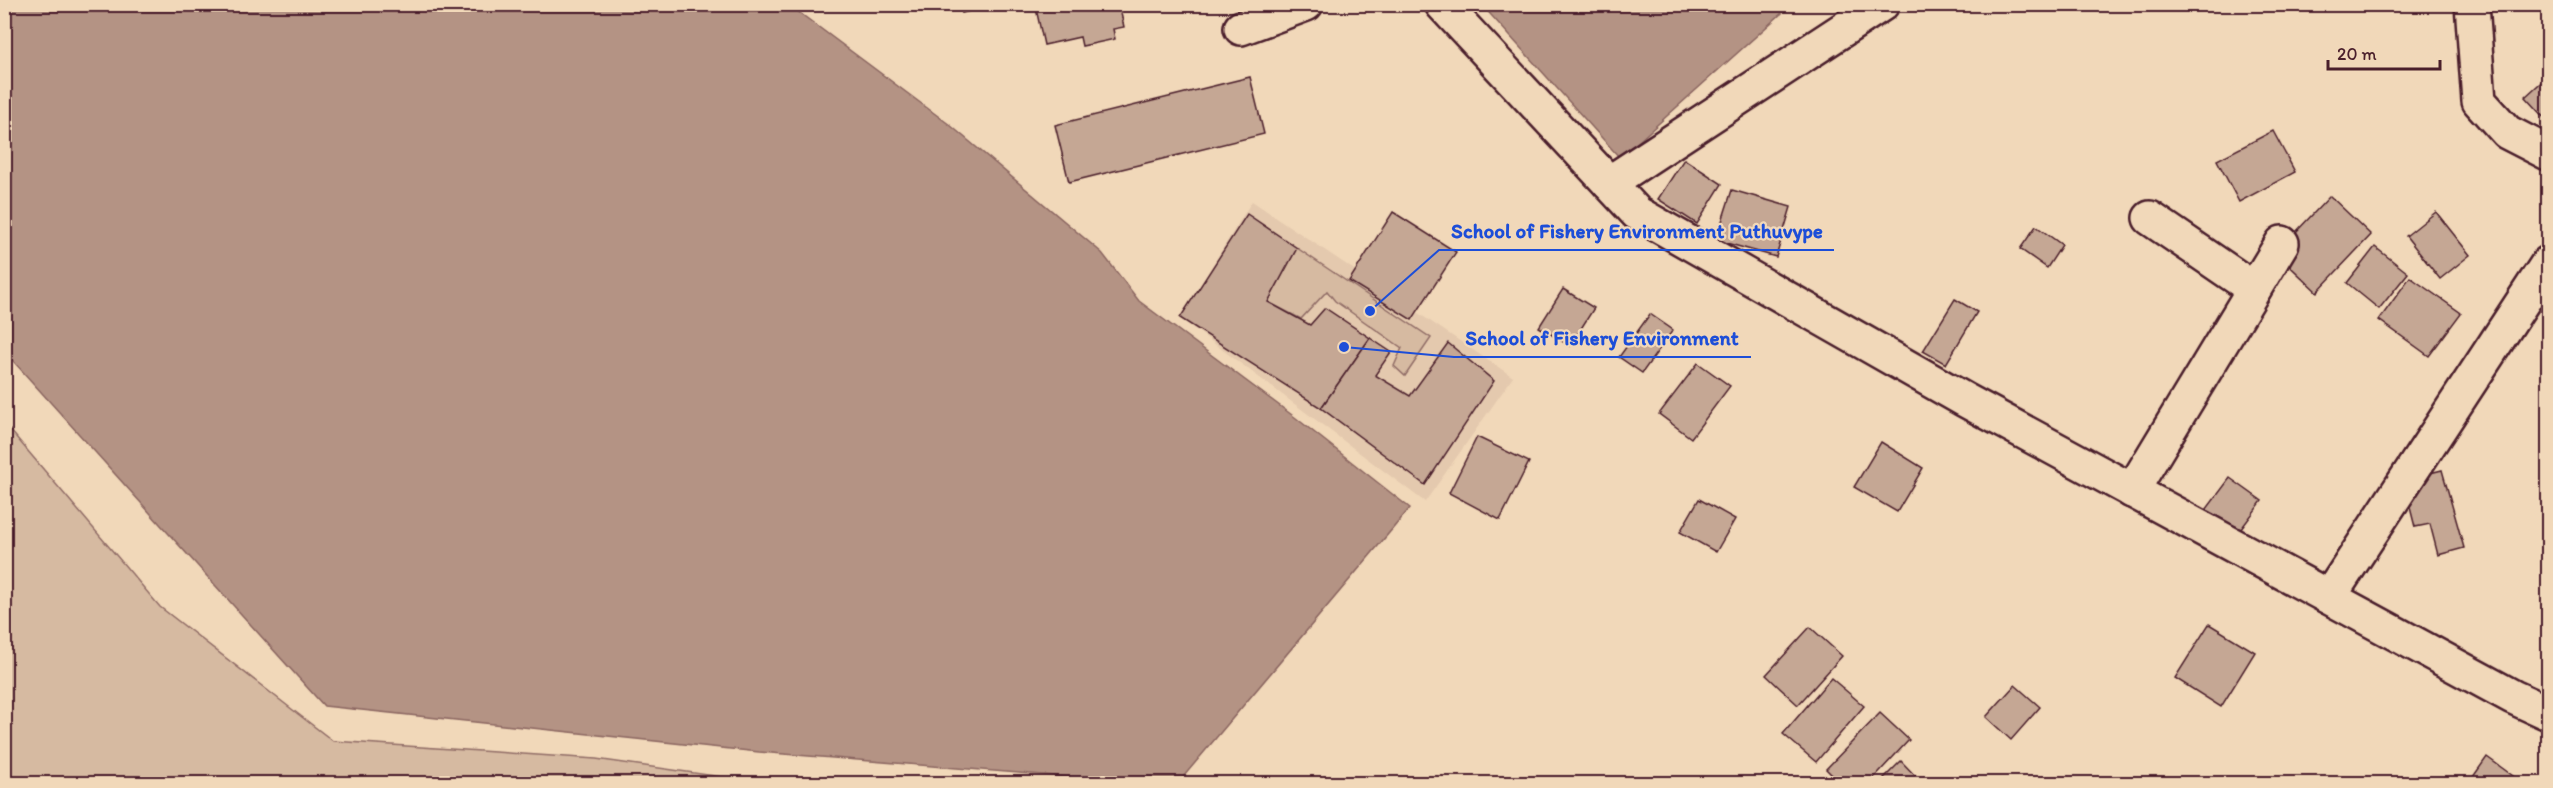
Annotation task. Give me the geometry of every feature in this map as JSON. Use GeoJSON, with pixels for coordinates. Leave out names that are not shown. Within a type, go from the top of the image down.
{"type":"FeatureCollection","features":[{"type":"Feature","properties":{"kind":"street"},"geometry":{"type":"LineString","coordinates":[[1242,28],[1306,4]]}},
{"type":"Feature","properties":{"kind":"street"},"geometry":{"type":"LineString","coordinates":[[1442,4],[1637,213],[1965,400],[2513,697],[2548,713]]}},
{"type":"Feature","properties":{"kind":"street"},"geometry":{"type":"LineString","coordinates":[[1609,183],[1882,4]]}},
{"type":"Feature","properties":{"kind":"street"},"geometry":{"type":"LineString","coordinates":[[2472,4],[2479,101],[2507,132],[2548,153]]}},
{"type":"Feature","properties":{"kind":"street"},"geometry":{"type":"LineString","coordinates":[[2150,218],[2254,289]]}},
{"type":"Feature","properties":{"kind":"street"},"geometry":{"type":"LineString","coordinates":[[2132,490],[2282,243]]}},
{"type":"Feature","properties":{"kind":"street"},"geometry":{"type":"LineString","coordinates":[[2330,597],[2548,263]]}},
{"type":"Feature","properties":{"kind":"shaded area"},"geometry":{"type":"Polygon","coordinates":[[[4,5],[789,5],[950,125],[1102,253],[1139,301],[1296,418],[1410,508],[1178,783],[1143,783],[759,752],[324,706],[5,352],[4,5]]]}},
{"type":"Feature","properties":{"kind":"shaded area"},"geometry":{"type":"Polygon","coordinates":[[[1482,5],[1791,5],[1620,158],[1482,5]]]}},
{"type":"Feature","properties":{"kind":"shaded area"},"geometry":{"type":"Polygon","coordinates":[[[1252,201],[1513,377],[1425,502],[1180,318],[1252,201]]]}},
{"type":"Feature","properties":{"kind":"shaded area"},"geometry":{"type":"Polygon","coordinates":[[[1297,248],[1431,338],[1405,376],[1394,366],[1402,348],[1335,301],[1327,291],[1301,319],[1268,302],[1297,248]]]}},
{"type":"Feature","properties":{"kind":"shaded area"},"geometry":{"type":"Polygon","coordinates":[[[5,424],[160,607],[333,741],[596,759],[764,783],[5,783],[5,424]]]}},
{"type":"Feature","properties":{"kind":"building"},"geometry":{"type":"Polygon","coordinates":[[[960,4],[998,4],[962,13],[960,4]]]}},
{"type":"Feature","properties":{"kind":"building"},"geometry":{"type":"Polygon","coordinates":[[[1035,4],[1119,4],[1124,27],[1113,29],[1115,39],[1082,46],[1080,37],[1044,45],[1035,4]]]}},
{"type":"Feature","properties":{"kind":"building"},"geometry":{"type":"Polygon","coordinates":[[[2548,76],[2548,122],[2525,97],[2548,76]]]}},
{"type":"Feature","properties":{"kind":"building"},"geometry":{"type":"Polygon","coordinates":[[[1250,77],[1264,134],[1069,182],[1055,125],[1250,77]]]}},
{"type":"Feature","properties":{"kind":"building"},"geometry":{"type":"Polygon","coordinates":[[[2273,131],[2295,172],[2239,202],[2217,160],[2273,131]]]}},
{"type":"Feature","properties":{"kind":"building"},"geometry":{"type":"Polygon","coordinates":[[[1684,159],[1722,184],[1697,224],[1658,199],[1684,159]]]}},
{"type":"Feature","properties":{"kind":"building"},"geometry":{"type":"Polygon","coordinates":[[[1732,190],[1791,207],[1776,257],[1716,240],[1732,190]]]}},
{"type":"Feature","properties":{"kind":"building"},"geometry":{"type":"Polygon","coordinates":[[[2330,196],[2371,235],[2317,292],[2276,253],[2330,196]]]}},
{"type":"Feature","properties":{"kind":"building"},"geometry":{"type":"Polygon","coordinates":[[[1393,212],[1456,252],[1412,320],[1349,281],[1393,212]]]}},
{"type":"Feature","properties":{"kind":"building"},"geometry":{"type":"Polygon","coordinates":[[[2436,212],[2470,255],[2440,279],[2406,236],[2436,212]]]}},
{"type":"Feature","properties":{"kind":"building"},"geometry":{"type":"Polygon","coordinates":[[[1247,214],[1297,248],[1268,302],[1310,325],[1325,308],[1370,338],[1321,408],[1180,318],[1247,214]]]}},
{"type":"Feature","properties":{"kind":"building"},"geometry":{"type":"Polygon","coordinates":[[[2036,226],[2062,245],[2047,268],[2020,249],[2036,226]]]}},
{"type":"Feature","properties":{"kind":"building"},"geometry":{"type":"Polygon","coordinates":[[[2375,247],[2408,273],[2379,309],[2347,283],[2375,247]]]}},
{"type":"Feature","properties":{"kind":"building"},"geometry":{"type":"Polygon","coordinates":[[[2410,277],[2461,313],[2429,356],[2379,320],[2410,277]]]}},
{"type":"Feature","properties":{"kind":"building"},"geometry":{"type":"Polygon","coordinates":[[[1563,289],[1594,308],[1570,346],[1539,327],[1563,289]]]}},
{"type":"Feature","properties":{"kind":"building"},"geometry":{"type":"Polygon","coordinates":[[[1955,299],[1977,312],[1946,364],[1923,351],[1955,299]]]}},
{"type":"Feature","properties":{"kind":"building"},"geometry":{"type":"Polygon","coordinates":[[[1650,314],[1673,330],[1642,373],[1619,357],[1650,314]]]}},
{"type":"Feature","properties":{"kind":"building"},"geometry":{"type":"Polygon","coordinates":[[[1370,338],[1391,352],[1375,375],[1410,396],[1448,343],[1494,381],[1425,485],[1321,408],[1370,338]]]}},
{"type":"Feature","properties":{"kind":"building"},"geometry":{"type":"Polygon","coordinates":[[[1698,363],[1730,386],[1691,438],[1659,414],[1698,363]]]}},
{"type":"Feature","properties":{"kind":"building"},"geometry":{"type":"Polygon","coordinates":[[[1477,437],[1529,462],[1500,520],[1449,493],[1477,437]]]}},
{"type":"Feature","properties":{"kind":"building"},"geometry":{"type":"Polygon","coordinates":[[[1881,442],[1923,468],[1897,512],[1854,487],[1881,442]]]}},
{"type":"Feature","properties":{"kind":"building"},"geometry":{"type":"Polygon","coordinates":[[[2442,470],[2464,548],[2438,555],[2430,524],[2415,527],[2403,480],[2442,470]]]}},
{"type":"Feature","properties":{"kind":"building"},"geometry":{"type":"Polygon","coordinates":[[[2230,478],[2262,501],[2238,533],[2206,510],[2230,478]]]}},
{"type":"Feature","properties":{"kind":"building"},"geometry":{"type":"Polygon","coordinates":[[[1699,499],[1735,519],[1716,552],[1680,532],[1699,499]]]}},
{"type":"Feature","properties":{"kind":"building"},"geometry":{"type":"Polygon","coordinates":[[[2209,624],[2255,652],[2221,707],[2175,678],[2209,624]]]}},
{"type":"Feature","properties":{"kind":"building"},"geometry":{"type":"Polygon","coordinates":[[[1810,627],[1842,656],[1798,705],[1766,675],[1810,627]]]}},
{"type":"Feature","properties":{"kind":"building"},"geometry":{"type":"Polygon","coordinates":[[[1831,678],[1864,706],[1816,762],[1783,734],[1831,678]]]}},
{"type":"Feature","properties":{"kind":"building"},"geometry":{"type":"Polygon","coordinates":[[[2015,685],[2040,707],[2011,740],[1986,717],[2015,685]]]}},
{"type":"Feature","properties":{"kind":"building"},"geometry":{"type":"Polygon","coordinates":[[[1880,713],[1909,740],[1868,784],[1841,784],[1826,769],[1880,713]]]}},
{"type":"Feature","properties":{"kind":"building"},"geometry":{"type":"Polygon","coordinates":[[[2487,757],[2524,784],[2468,784],[2487,757]]]}},
{"type":"Feature","properties":{"kind":"building"},"geometry":{"type":"Polygon","coordinates":[[[1901,761],[1923,784],[1878,784],[1901,761]]]}},
{"type":"Feature","properties":{"kind":"place","name":"School of Fishery Environment Puthuvype"},"geometry":{"type":"Point","coordinates":[1370,311]}},
{"type":"Feature","properties":{"kind":"place","name":"School of Fishery Environment"},"geometry":{"type":"Point","coordinates":[1344,347]}}]}
